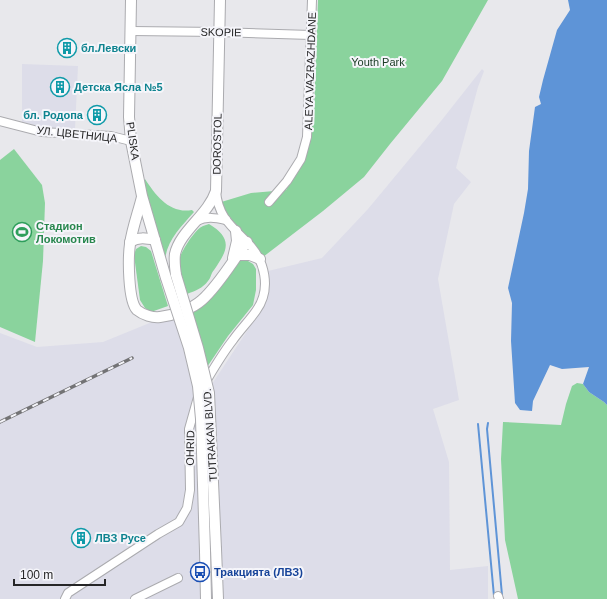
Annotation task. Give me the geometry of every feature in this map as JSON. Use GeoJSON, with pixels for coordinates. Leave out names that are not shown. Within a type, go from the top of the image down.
{"type":"FeatureCollection","features":[{"type":"Feature","properties":{"kind":"main road","name":"PLISKA"},"geometry":{"type":"LineString","coordinates":[[132,0],[129,117],[131,141],[142,196],[155,240],[171,277]]}},
{"type":"Feature","properties":{"kind":"main road","name":"DOROSTOL"},"geometry":{"type":"LineString","coordinates":[[171,277],[177,247],[208,208],[216,191],[220,0]]}},
{"type":"Feature","properties":{"kind":"main road"},"geometry":{"type":"LineString","coordinates":[[142,196],[130,242],[129,266],[133,304],[138,311],[155,317],[172,314],[193,307],[210,292],[247,242]]}},
{"type":"Feature","properties":{"kind":"main road"},"geometry":{"type":"LineString","coordinates":[[234,258],[236,231]]}},
{"type":"Feature","properties":{"kind":"main road"},"geometry":{"type":"LineString","coordinates":[[130,242],[141,238],[155,240]]}},
{"type":"Feature","properties":{"kind":"main road"},"geometry":{"type":"LineString","coordinates":[[234,258],[250,255],[260,259]]}},
{"type":"Feature","properties":{"kind":"main road","name":"TUTRAKAN BLVD."},"geometry":{"type":"LineString","coordinates":[[171,277],[198,348],[209,393],[218,599]]}},
{"type":"Feature","properties":{"kind":"main road","name":"TUTRAKAN BLVD."},"geometry":{"type":"LineString","coordinates":[[171,277],[198,386],[201,419],[206,599]]}},
{"type":"Feature","properties":{"kind":"street","name":"ALEYA VAZRAZHDANE"},"geometry":{"type":"LineString","coordinates":[[269,202],[287,181],[301,159],[307,137],[312,35],[312,0]]}},
{"type":"Feature","properties":{"kind":"street","name":"SKOPIE"},"geometry":{"type":"LineString","coordinates":[[131,31],[312,35]]}},
{"type":"Feature","properties":{"kind":"street","name":"УЛ. ЦВЕТНИЦА"},"geometry":{"type":"LineString","coordinates":[[0,121],[42,132],[111,136],[131,141]]}},
{"type":"Feature","properties":{"kind":"street","name":"OHRID"},"geometry":{"type":"LineString","coordinates":[[66,596],[158,534],[179,522],[187,508],[190,490],[189,429],[196,402],[222,354],[256,311],[265,290],[264,269],[260,259],[247,242],[226,220],[218,207],[216,191]]}},
{"type":"Feature","properties":{"kind":"street"},"geometry":{"type":"LineString","coordinates":[[197,221],[212,217],[226,220]]}},
{"type":"Feature","properties":{"kind":"street"},"geometry":{"type":"LineString","coordinates":[[135,599],[178,578]]}},
{"type":"Feature","properties":{"kind":"shaded area"},"geometry":{"type":"Polygon","coordinates":[[[22,64],[78,66],[75,129],[43,127],[22,122],[22,64]]]}},
{"type":"Feature","properties":{"kind":"shaded area"},"geometry":{"type":"Polygon","coordinates":[[[482,69],[484,71],[478,87],[456,168],[471,182],[454,204],[438,279],[459,400],[433,409],[449,462],[450,570],[488,566],[488,599],[0,599],[0,333],[37,347],[103,342],[152,322],[189,312],[208,390],[265,304],[268,271],[322,258],[368,209],[482,69]]]}},
{"type":"Feature","properties":{"kind":"green space","name":"Youth Park"},"geometry":{"type":"Polygon","coordinates":[[[318,0],[488,0],[442,81],[364,177],[263,257],[218,203],[251,193],[286,190],[304,161],[314,110],[318,0]]]}},
{"type":"Feature","properties":{"kind":"green space","name":"Стадион Локомотив"},"geometry":{"type":"Polygon","coordinates":[[[14,149],[42,185],[45,203],[43,261],[35,342],[0,327],[0,160],[14,149]]]}},
{"type":"Feature","properties":{"kind":"green space"},"geometry":{"type":"Polygon","coordinates":[[[145,179],[154,192],[164,202],[177,209],[184,211],[192,210],[194,212],[171,241],[165,261],[144,184],[145,179]]]}},
{"type":"Feature","properties":{"kind":"green space"},"geometry":{"type":"Polygon","coordinates":[[[209,224],[222,235],[225,240],[225,251],[204,286],[187,294],[180,270],[180,257],[188,242],[196,232],[203,226],[209,224]]]}},
{"type":"Feature","properties":{"kind":"green space"},"geometry":{"type":"Polygon","coordinates":[[[141,246],[146,247],[151,251],[168,306],[151,312],[145,308],[140,300],[134,255],[136,249],[141,246]]]}},
{"type":"Feature","properties":{"kind":"green space"},"geometry":{"type":"Polygon","coordinates":[[[241,260],[248,261],[253,264],[256,269],[256,290],[253,305],[228,336],[205,370],[190,312],[212,297],[235,262],[241,260]]]}},
{"type":"Feature","properties":{"kind":"green space"},"geometry":{"type":"Polygon","coordinates":[[[577,383],[583,384],[589,392],[607,405],[607,599],[518,599],[505,540],[501,459],[503,422],[561,425],[572,386],[577,383]]]}},
{"type":"Feature","properties":{"kind":"water"},"geometry":{"type":"Polygon","coordinates":[[[568,0],[607,0],[607,405],[589,392],[583,384],[589,367],[562,369],[550,365],[533,401],[532,411],[520,410],[515,403],[511,341],[512,303],[508,288],[528,189],[529,151],[535,107],[541,104],[539,97],[557,30],[570,10],[568,0]]]}},
{"type":"Feature","properties":{"kind":"waterway"},"geometry":{"type":"LineString","coordinates":[[488,423],[487,429],[502,595]]}},
{"type":"Feature","properties":{"kind":"waterway"},"geometry":{"type":"LineString","coordinates":[[478,424],[494,596]]}},
{"type":"Feature","properties":{"kind":"railway"},"geometry":{"type":"LineString","coordinates":[[0,422],[132,358]]}},
{"type":"Feature","properties":{"kind":"place","name":"бл.Левски"},"geometry":{"type":"Point","coordinates":[67,48]}},
{"type":"Feature","properties":{"kind":"place","name":"Детска Ясла №5"},"geometry":{"type":"Point","coordinates":[60,87]}},
{"type":"Feature","properties":{"kind":"place","name":"бл. Родопа"},"geometry":{"type":"Point","coordinates":[97,115]}},
{"type":"Feature","properties":{"kind":"place","name":"Стадион Локомотив"},"geometry":{"type":"Point","coordinates":[22,232]}},
{"type":"Feature","properties":{"kind":"place","name":"ЛВЗ Русе"},"geometry":{"type":"Point","coordinates":[81,538]}},
{"type":"Feature","properties":{"kind":"place","name":"Тракцията (ЛВЗ)"},"geometry":{"type":"Point","coordinates":[200,572]}}]}
